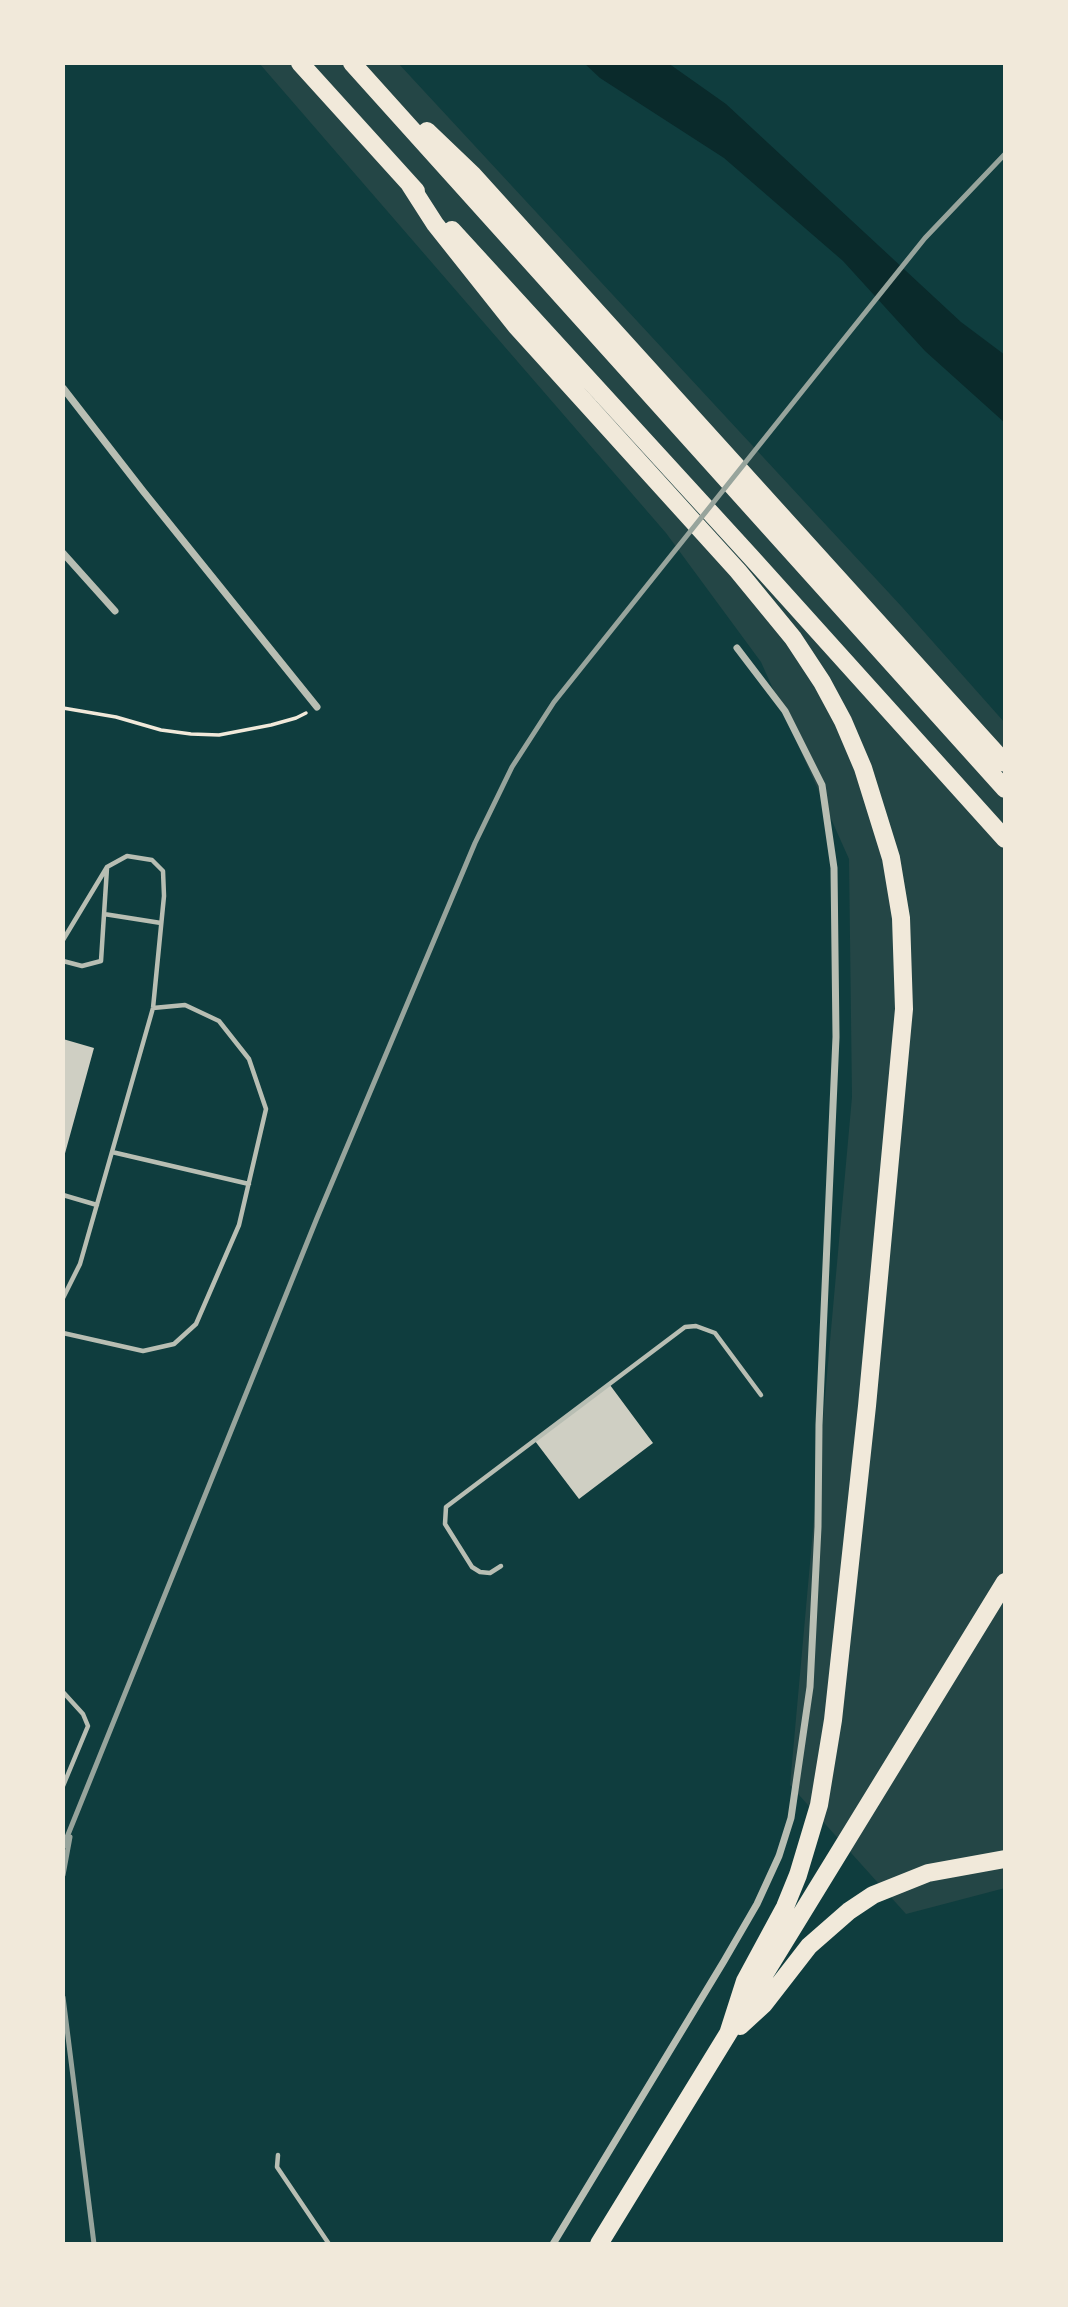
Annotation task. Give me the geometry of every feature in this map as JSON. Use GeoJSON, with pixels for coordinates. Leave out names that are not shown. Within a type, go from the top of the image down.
{"type":"FeatureCollection","features":[{"type":"Feature","properties":{"kind":"highway"},"geometry":{"type":"LineString","coordinates":[[300,63],[1005,839]]}},
{"type":"Feature","properties":{"kind":"highway"},"geometry":{"type":"LineString","coordinates":[[352,63],[1005,763]]}},
{"type":"Feature","properties":{"kind":"highway"},"geometry":{"type":"LineString","coordinates":[[411,185],[419,202],[467,267],[623,445],[738,570],[793,638],[822,682],[843,721],[863,768],[891,858],[901,919],[904,1009],[867,1406],[827,1765],[819,1805],[798,1875],[785,1908],[745,1981],[728,2034]]}},
{"type":"Feature","properties":{"kind":"highway"},"geometry":{"type":"LineString","coordinates":[[783,528],[1005,789]]}},
{"type":"Feature","properties":{"kind":"highway"},"geometry":{"type":"LineString","coordinates":[[599,2244],[1005,1582]]}},
{"type":"Feature","properties":{"kind":"highway"},"geometry":{"type":"LineString","coordinates":[[728,2034],[764,2004],[819,1936],[849,1910],[873,1895],[928,1873],[1005,1859]]}},
{"type":"Feature","properties":{"kind":"street"},"geometry":{"type":"LineString","coordinates":[[63,388],[317,707]]}},
{"type":"Feature","properties":{"kind":"street"},"geometry":{"type":"LineString","coordinates":[[63,552],[115,611]]}},
{"type":"Feature","properties":{"kind":"street"},"geometry":{"type":"LineString","coordinates":[[554,2244],[757,1904],[779,1856],[791,1818],[810,1687],[836,1037],[834,868],[822,785],[785,711],[737,648]]}},
{"type":"Feature","properties":{"kind":"lane"},"geometry":{"type":"LineString","coordinates":[[63,940],[107,867],[127,856],[152,860],[163,871],[162,923],[153,1008],[80,1264],[63,1298]]}},
{"type":"Feature","properties":{"kind":"lane"},"geometry":{"type":"LineString","coordinates":[[63,961],[82,967],[101,961],[107,867]]}},
{"type":"Feature","properties":{"kind":"lane"},"geometry":{"type":"LineString","coordinates":[[104,914],[162,923]]}},
{"type":"Feature","properties":{"kind":"lane"},"geometry":{"type":"LineString","coordinates":[[63,1334],[143,1351],[174,1344],[197,1324],[239,1224],[266,1109],[249,1059],[219,1021],[185,1005],[153,1008]]}},
{"type":"Feature","properties":{"kind":"lane"},"geometry":{"type":"LineString","coordinates":[[112,1152],[249,1184]]}},
{"type":"Feature","properties":{"kind":"lane"},"geometry":{"type":"LineString","coordinates":[[63,1195],[97,1205]]}},
{"type":"Feature","properties":{"kind":"lane"},"geometry":{"type":"LineString","coordinates":[[501,1566],[489,1573],[472,1567],[445,1524],[446,1507],[684,1327],[696,1326],[715,1332],[761,1395]]}},
{"type":"Feature","properties":{"kind":"lane"},"geometry":{"type":"LineString","coordinates":[[63,1692],[83,1714],[88,1726],[63,1786]]}},
{"type":"Feature","properties":{"kind":"lane"},"geometry":{"type":"LineString","coordinates":[[278,2155],[277,2167],[329,2244]]}},
{"type":"Feature","properties":{"kind":"path"},"geometry":{"type":"LineString","coordinates":[[63,708],[116,717],[161,730],[219,735],[296,718],[317,707]]}},
{"type":"Feature","properties":{"kind":"shaded area"},"geometry":{"type":"Polygon","coordinates":[[[259,63],[398,63],[902,607],[1005,723],[1005,1888],[906,1914],[790,1785],[852,1097],[849,859],[761,662],[666,533],[259,63]]]}},
{"type":"Feature","properties":{"kind":"shaded area"},"geometry":{"type":"Polygon","coordinates":[[[584,63],[668,63],[726,104],[961,322],[1005,355],[1005,423],[925,351],[843,261],[724,158],[600,78],[584,63]]]}},
{"type":"Feature","properties":{"kind":"building"},"geometry":{"type":"Polygon","coordinates":[[[63,1039],[94,1048],[64,1157],[63,1157],[63,1039]]]}},
{"type":"Feature","properties":{"kind":"building"},"geometry":{"type":"Polygon","coordinates":[[[610,1385],[653,1443],[579,1499],[535,1441],[610,1385]]]}},
{"type":"Feature","properties":{"kind":"railway"},"geometry":{"type":"LineString","coordinates":[[63,1847],[317,1218],[475,843],[512,767],[554,702],[925,238],[1005,154]]}},
{"type":"Feature","properties":{"kind":"railway"},"geometry":{"type":"LineString","coordinates":[[63,1875],[70,1837]]}},
{"type":"Feature","properties":{"kind":"railway"},"geometry":{"type":"LineString","coordinates":[[63,1997],[94,2244]]}}]}
